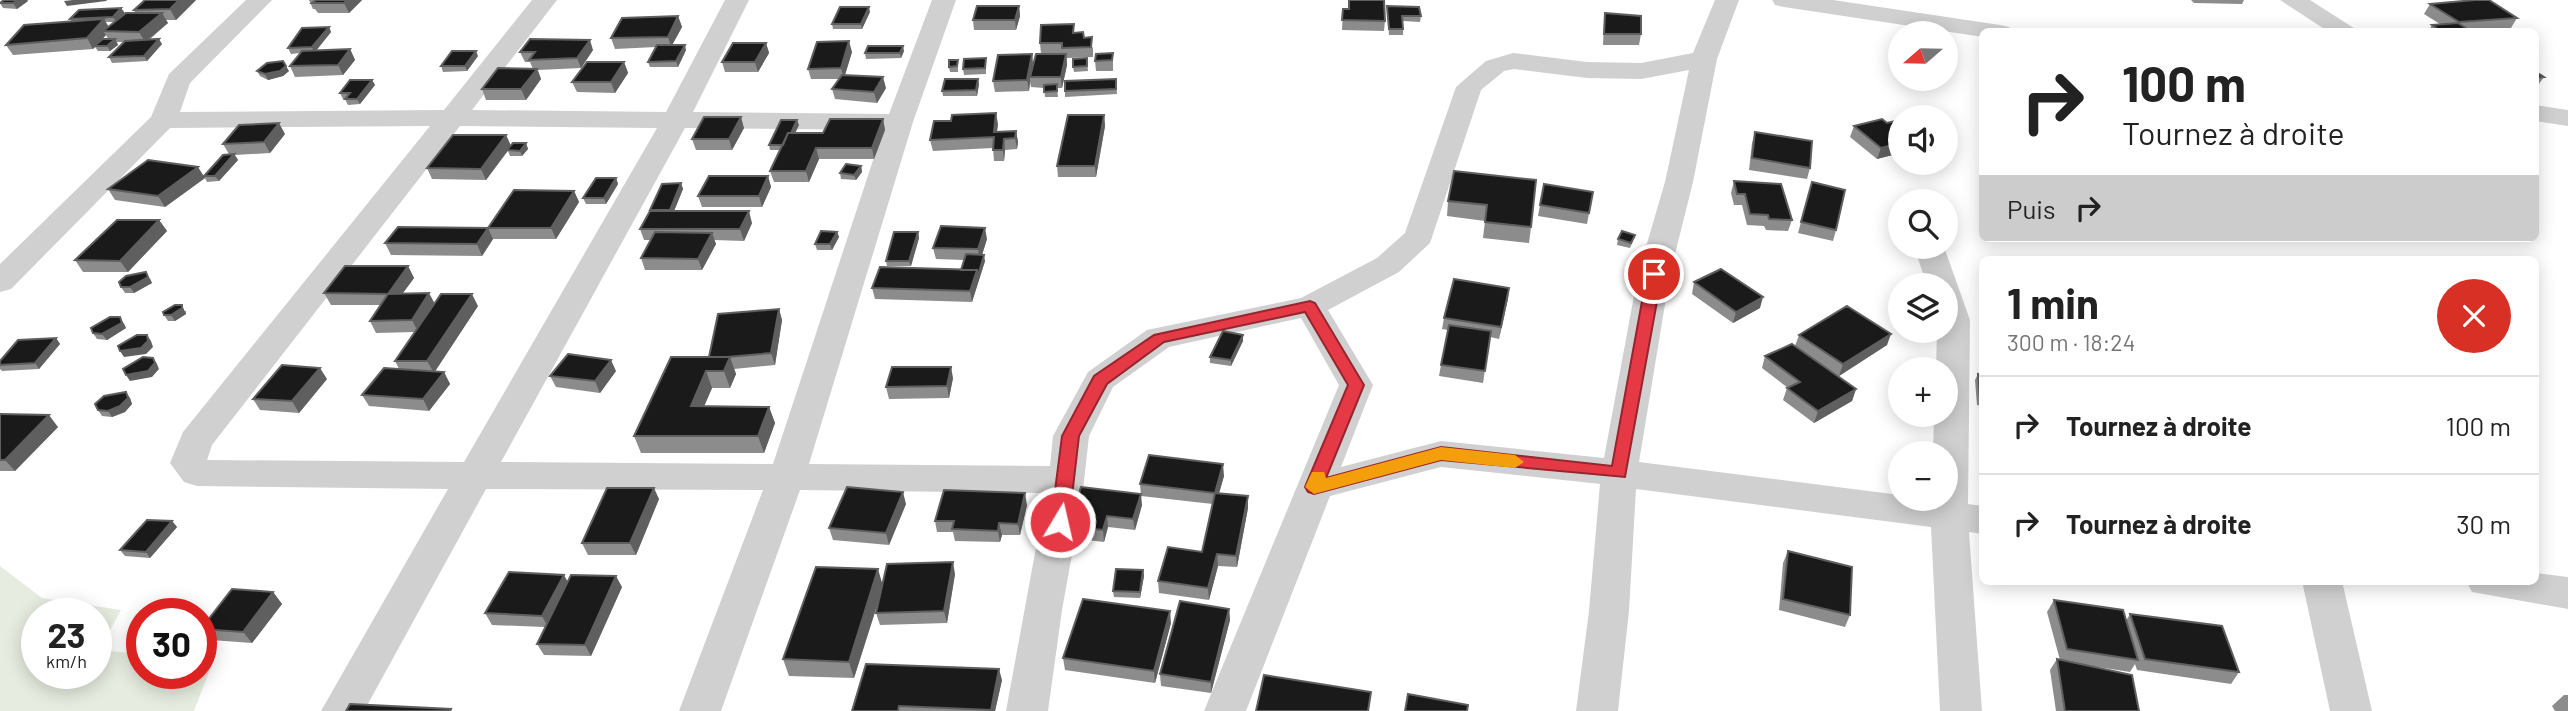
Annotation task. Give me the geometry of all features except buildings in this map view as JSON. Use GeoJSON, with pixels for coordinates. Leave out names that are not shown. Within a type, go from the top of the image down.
{"type":"FeatureCollection","features":[{"type":"Feature","properties":{"kind":"street"},"geometry":{"type":"LineString","coordinates":[[0,282],[145,134],[163,120],[178,80],[260,0]]}},
{"type":"Feature","properties":{"kind":"street"},"geometry":{"type":"LineString","coordinates":[[545,0],[196,441],[188,463],[197,473],[471,477],[787,475],[1066,480]]}},
{"type":"Feature","properties":{"kind":"street"},"geometry":{"type":"LineString","coordinates":[[342,711],[471,477],[675,121],[737,0]]}},
{"type":"Feature","properties":{"kind":"street"},"geometry":{"type":"LineString","coordinates":[[700,711],[787,475],[899,122],[944,0]]}},
{"type":"Feature","properties":{"kind":"street"},"geometry":{"type":"LineString","coordinates":[[1597,711],[1609,611],[1619,473],[1654,274],[1679,182],[1704,59],[1727,0]]}},
{"type":"Feature","properties":{"kind":"street"},"geometry":{"type":"LineString","coordinates":[[1784,0],[1979,29]]}},
{"type":"Feature","properties":{"kind":"street"},"geometry":{"type":"LineString","coordinates":[[2292,0],[2341,28]]}},
{"type":"Feature","properties":{"kind":"street"},"geometry":{"type":"LineString","coordinates":[[1027,711],[1071,436],[1100,380],[1159,338],[1310,306],[1388,265],[1419,237],[1469,87],[1495,66],[1513,61],[1587,70],[1641,71],[1704,59]]}},
{"type":"Feature","properties":{"kind":"street"},"geometry":{"type":"LineString","coordinates":[[2539,113],[2568,118]]}},
{"type":"Feature","properties":{"kind":"street"},"geometry":{"type":"LineString","coordinates":[[163,120],[453,118],[899,122]]}},
{"type":"Feature","properties":{"kind":"street"},"geometry":{"type":"LineString","coordinates":[[1225,711],[1356,385],[1310,306]]}},
{"type":"Feature","properties":{"kind":"street"},"geometry":{"type":"LineString","coordinates":[[1955,343],[1966,518],[1961,711]]}},
{"type":"Feature","properties":{"kind":"street"},"geometry":{"type":"LineString","coordinates":[[1314,487],[1441,454],[1619,473],[1966,518]]}},
{"type":"Feature","properties":{"kind":"street"},"geometry":{"type":"LineString","coordinates":[[2323,585],[2351,711]]}},
{"type":"Feature","properties":{"kind":"street"},"geometry":{"type":"LineString","coordinates":[[2513,585],[2568,593]]}},
{"type":"Feature","properties":{"kind":"shaded area"},"geometry":{"type":"Polygon","coordinates":[[[0,566],[42,598],[21,598],[21,689],[112,689],[112,651],[126,653],[126,689],[203,689],[194,711],[0,711],[0,566]]]}},
{"type":"Feature","properties":{"kind":"shaded area"},"geometry":{"type":"Polygon","coordinates":[[[112,609],[121,610],[112,626],[112,609]]]}},
{"type":"Feature","properties":{"kind":"slow traffic"},"geometry":{"type":"LineString","coordinates":[[1318,476],[1314,487],[1441,454],[1515,462]]}},
{"type":"Feature","properties":{"kind":"route"},"geometry":{"type":"LineString","coordinates":[[1060,522],[1071,436],[1100,380],[1159,338],[1310,306],[1356,385],[1314,487],[1441,454],[1619,473],[1654,274]]}}]}
